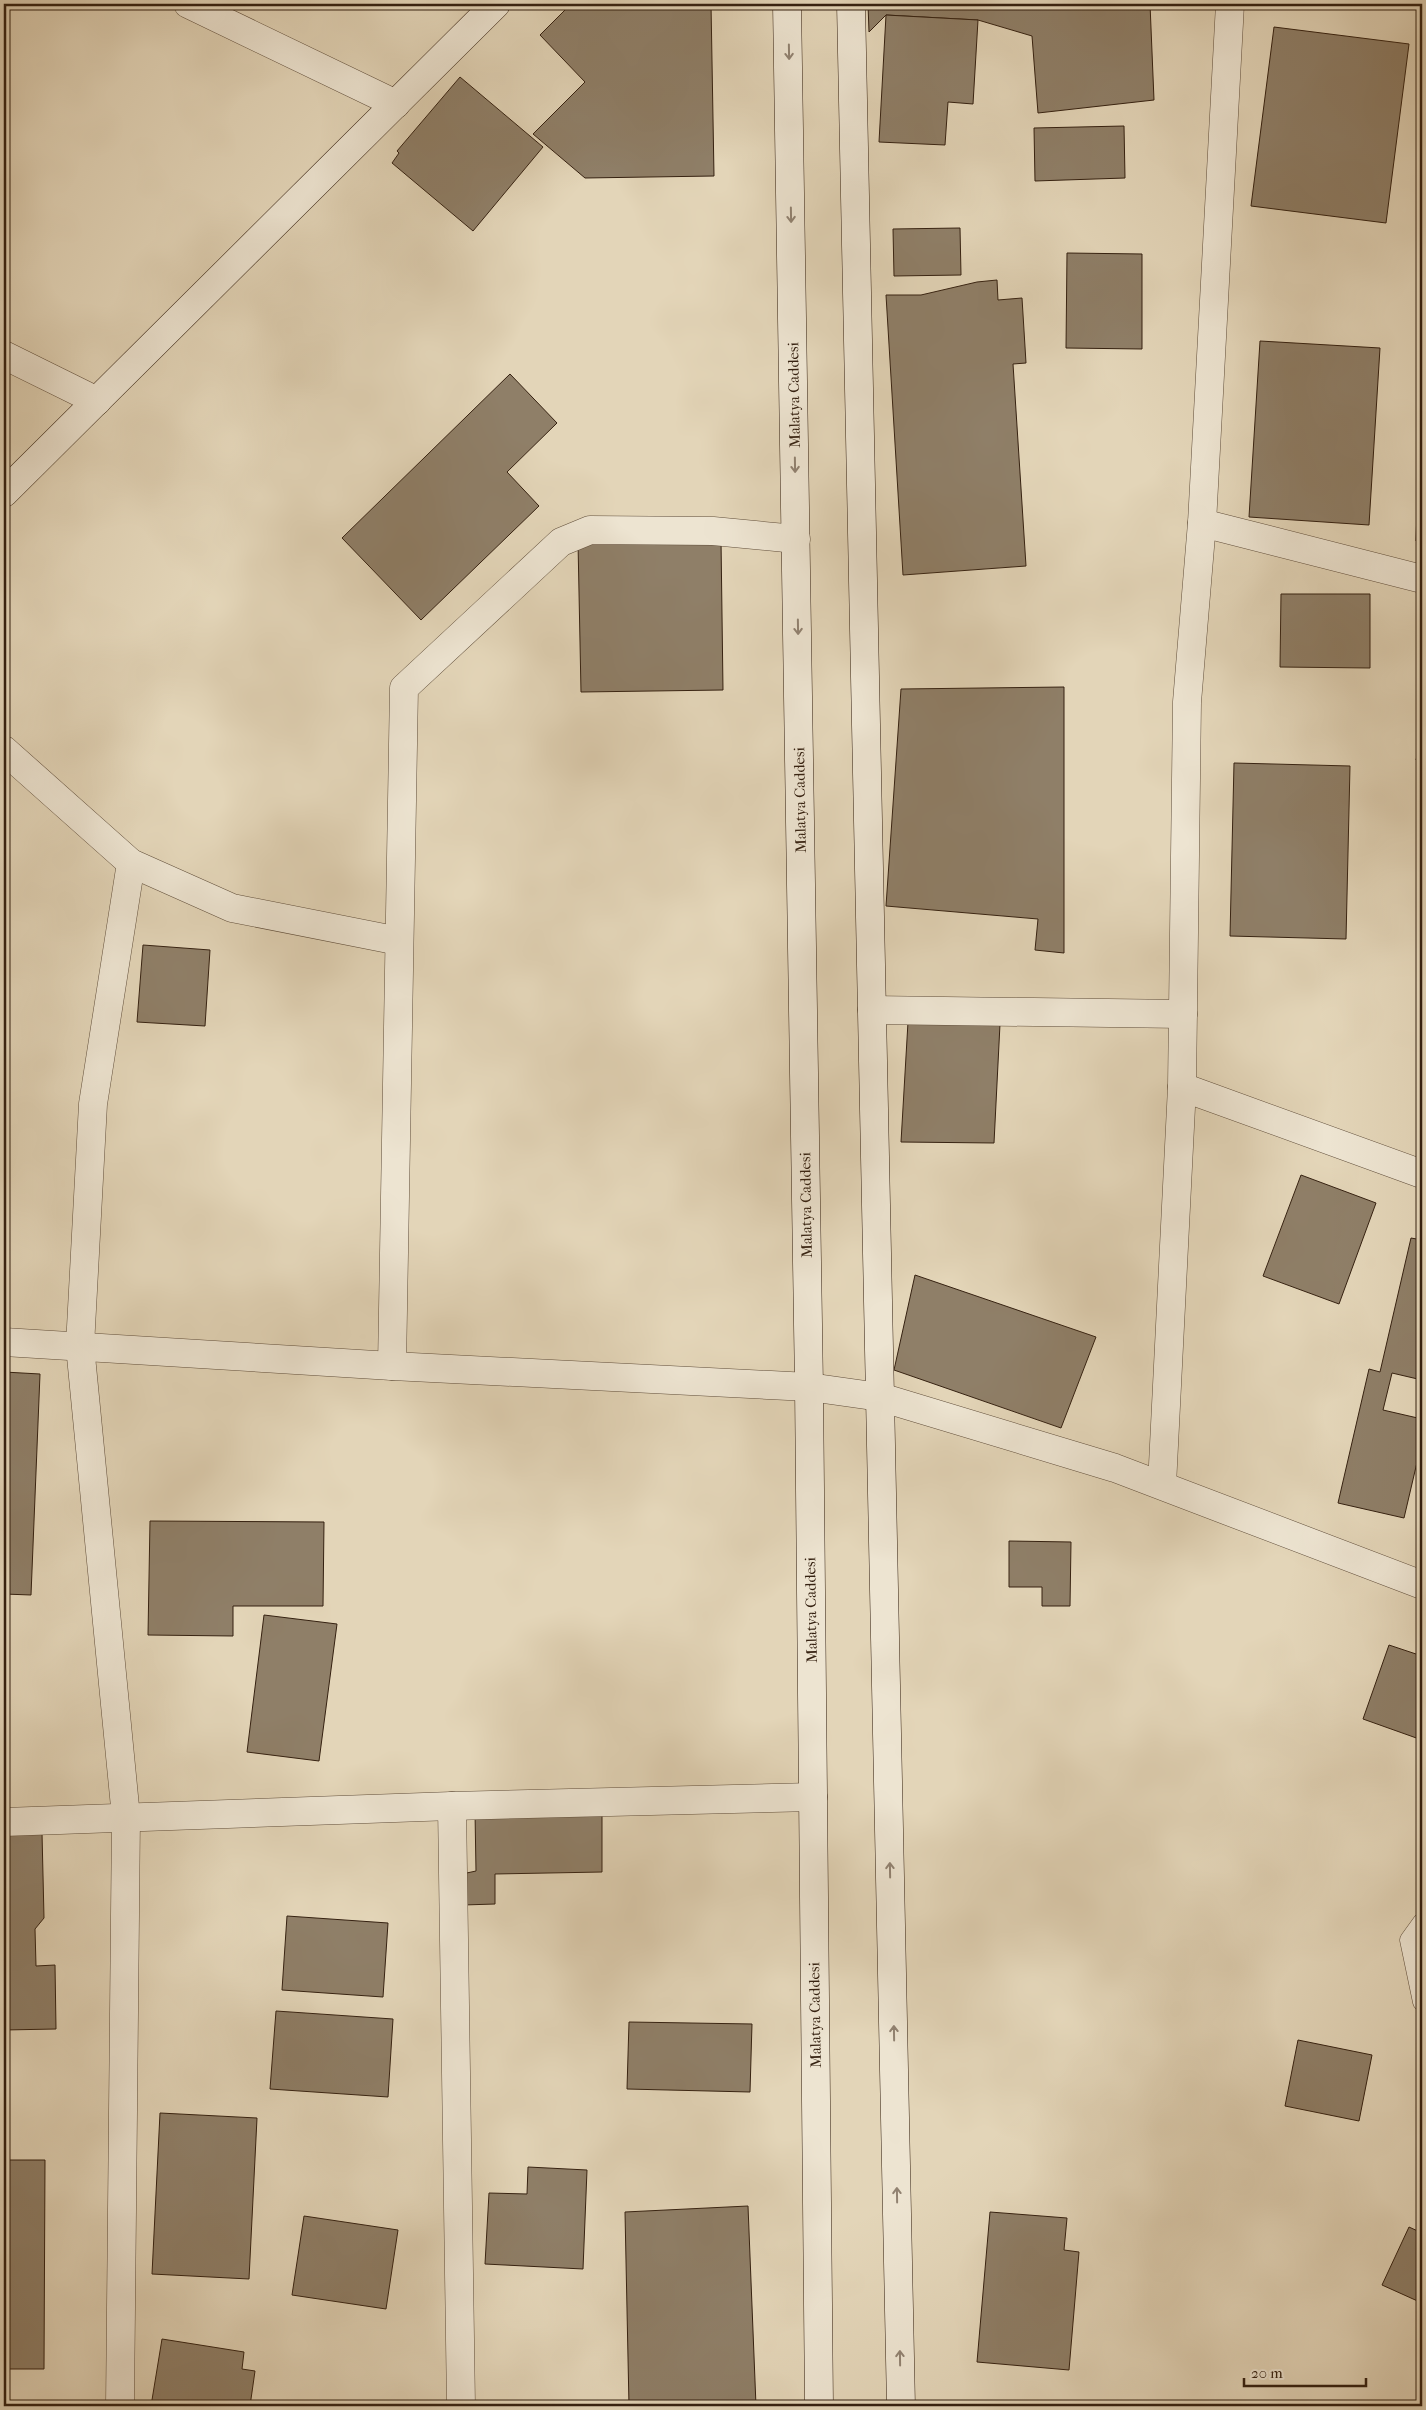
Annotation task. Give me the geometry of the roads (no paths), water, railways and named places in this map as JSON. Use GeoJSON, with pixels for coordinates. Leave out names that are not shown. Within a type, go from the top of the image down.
{"type":"FeatureCollection","features":[{"type":"Feature","properties":{"kind":"street"},"geometry":{"type":"LineString","coordinates":[[188,4],[396,104]]}},
{"type":"Feature","properties":{"kind":"street"},"geometry":{"type":"LineString","coordinates":[[4,493],[496,4]]}},
{"type":"Feature","properties":{"kind":"street","name":"Malatya Caddesi"},"geometry":{"type":"LineString","coordinates":[[787,4],[808,1387],[819,2406]]}},
{"type":"Feature","properties":{"kind":"street"},"geometry":{"type":"LineString","coordinates":[[851,4],[901,2406]]}},
{"type":"Feature","properties":{"kind":"street"},"geometry":{"type":"LineString","coordinates":[[1162,1485],[1182,1086],[1187,702],[1202,523],[1230,4]]}},
{"type":"Feature","properties":{"kind":"street"},"geometry":{"type":"LineString","coordinates":[[4,355],[97,401]]}},
{"type":"Feature","properties":{"kind":"street"},"geometry":{"type":"LineString","coordinates":[[1202,523],[1422,579]]}},
{"type":"Feature","properties":{"kind":"street"},"geometry":{"type":"LineString","coordinates":[[392,1366],[404,688],[561,542],[590,530],[713,532],[796,539]]}},
{"type":"Feature","properties":{"kind":"street"},"geometry":{"type":"LineString","coordinates":[[4,750],[131,863],[232,908],[399,942]]}},
{"type":"Feature","properties":{"kind":"street"},"geometry":{"type":"LineString","coordinates":[[120,2406],[126,1817],[80,1346],[93,1104],[131,863]]}},
{"type":"Feature","properties":{"kind":"street"},"geometry":{"type":"LineString","coordinates":[[872,1010],[1183,1014]]}},
{"type":"Feature","properties":{"kind":"street"},"geometry":{"type":"LineString","coordinates":[[1182,1086],[1422,1174]]}},
{"type":"Feature","properties":{"kind":"street"},"geometry":{"type":"LineString","coordinates":[[4,1342],[392,1366],[808,1387],[880,1397],[1114,1468],[1422,1586]]}},
{"type":"Feature","properties":{"kind":"street"},"geometry":{"type":"LineString","coordinates":[[4,1822],[452,1806],[813,1797]]}},
{"type":"Feature","properties":{"kind":"street"},"geometry":{"type":"LineString","coordinates":[[452,1806],[461,2406]]}},
{"type":"Feature","properties":{"kind":"lane"},"geometry":{"type":"LineString","coordinates":[[1422,1922],[1409,1940],[1422,2002]]}}]}
